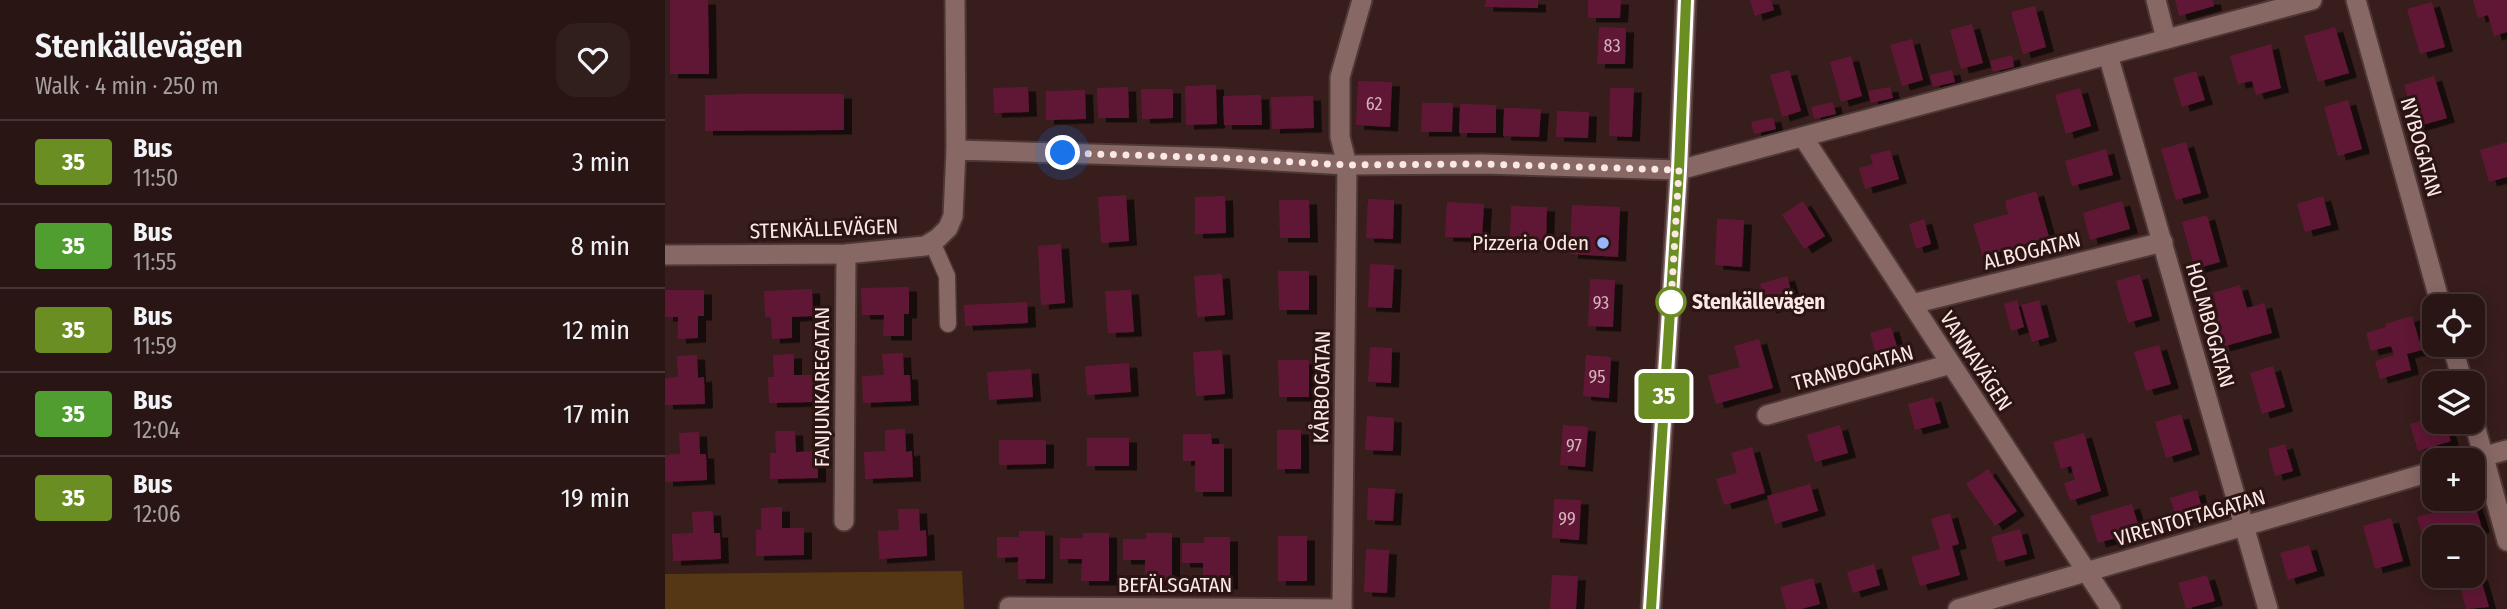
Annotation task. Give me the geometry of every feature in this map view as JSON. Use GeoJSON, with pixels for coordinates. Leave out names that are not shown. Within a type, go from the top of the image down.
{"type":"FeatureCollection","features":[{"type":"Feature","properties":{"kind":"street"},"geometry":{"type":"LineString","coordinates":[[948,324],[947,276],[932,242],[948,228],[953,216],[956,150],[955,0]]}},
{"type":"Feature","properties":{"kind":"street","name":"KÅRBOGATAN"},"geometry":{"type":"LineString","coordinates":[[1342,609],[1347,165],[1340,137],[1340,77],[1361,0]]}},
{"type":"Feature","properties":{"kind":"street"},"geometry":{"type":"LineString","coordinates":[[1651,609],[1679,170],[1686,0]]}},
{"type":"Feature","properties":{"kind":"street"},"geometry":{"type":"LineString","coordinates":[[2156,0],[2166,39]]}},
{"type":"Feature","properties":{"kind":"street"},"geometry":{"type":"LineString","coordinates":[[956,150],[1224,158],[1347,165],[1482,164],[1679,170],[2308,0]]}},
{"type":"Feature","properties":{"kind":"street","name":"NYBOGATAN"},"geometry":{"type":"LineString","coordinates":[[2356,0],[2438,294]]}},
{"type":"Feature","properties":{"kind":"street","name":"HOLMBOGATAN"},"geometry":{"type":"LineString","coordinates":[[2108,55],[2267,609]]}},
{"type":"Feature","properties":{"kind":"street","name":"VANNAVÄGEN"},"geometry":{"type":"LineString","coordinates":[[1803,137],[2111,609]]}},
{"type":"Feature","properties":{"kind":"street","name":"STENKÄLLEVÄGEN"},"geometry":{"type":"LineString","coordinates":[[665,255],[846,254],[915,248],[932,242]]}},
{"type":"Feature","properties":{"kind":"street","name":"ALBOGATAN"},"geometry":{"type":"LineString","coordinates":[[1912,304],[2163,242]]}},
{"type":"Feature","properties":{"kind":"street","name":"FANJUNKAREGATAN"},"geometry":{"type":"LineString","coordinates":[[844,521],[846,254]]}},
{"type":"Feature","properties":{"kind":"street","name":"TRANBOGATAN"},"geometry":{"type":"LineString","coordinates":[[1767,415],[1951,364]]}},
{"type":"Feature","properties":{"kind":"street"},"geometry":{"type":"LineString","coordinates":[[2485,456],[2507,450]]}},
{"type":"Feature","properties":{"kind":"street","name":"VIRENTOFTAGATAN"},"geometry":{"type":"LineString","coordinates":[[1958,609],[2422,474]]}},
{"type":"Feature","properties":{"kind":"street"},"geometry":{"type":"LineString","coordinates":[[2485,480],[2507,541]]}},
{"type":"Feature","properties":{"kind":"street","name":"BEFÄLSGATAN"},"geometry":{"type":"LineString","coordinates":[[1009,607],[1342,609]]}},
{"type":"Feature","properties":{"kind":"shaded area"},"geometry":{"type":"Polygon","coordinates":[[[962,571],[964,609],[665,609],[665,574],[962,571]]]}},
{"type":"Feature","properties":{"kind":"building"},"geometry":{"type":"Polygon","coordinates":[[[670,0],[708,0],[709,74],[670,74],[670,0]]]}},
{"type":"Feature","properties":{"kind":"building"},"geometry":{"type":"Polygon","coordinates":[[[1486,0],[1538,0],[1538,8],[1485,7],[1486,0]]]}},
{"type":"Feature","properties":{"kind":"building"},"geometry":{"type":"Polygon","coordinates":[[[1588,0],[1621,0],[1620,18],[1588,18],[1588,0]]]}},
{"type":"Feature","properties":{"kind":"building"},"geometry":{"type":"Polygon","coordinates":[[[1750,0],[1771,0],[1774,10],[1755,16],[1750,0]]]}},
{"type":"Feature","properties":{"kind":"building"},"geometry":{"type":"Polygon","coordinates":[[[2175,0],[2213,0],[2214,6],[2179,16],[2175,0]]]}},
{"type":"Feature","properties":{"kind":"building"},"geometry":{"type":"Polygon","coordinates":[[[2473,0],[2507,0],[2507,32],[2494,36],[2488,15],[2478,18],[2473,0]]]}},
{"type":"Feature","properties":{"kind":"building"},"geometry":{"type":"Polygon","coordinates":[[[2432,2],[2445,47],[2420,54],[2407,9],[2432,2]]]}},
{"type":"Feature","properties":{"kind":"building"},"geometry":{"type":"Polygon","coordinates":[[[2035,6],[2046,47],[2023,54],[2011,12],[2035,6]]]}},
{"type":"Feature","properties":{"kind":"building"},"geometry":{"type":"Polygon","coordinates":[[[1972,24],[1983,63],[1961,69],[1950,30],[1972,24]]]}},
{"type":"Feature","properties":{"kind":"building"},"geometry":{"type":"Polygon","coordinates":[[[1599,27],[1626,28],[1625,64],[1597,64],[1599,27]]]}},
{"type":"Feature","properties":{"kind":"building"},"geometry":{"type":"Polygon","coordinates":[[[2335,27],[2349,73],[2318,82],[2304,36],[2335,27]]]}},
{"type":"Feature","properties":{"kind":"building"},"geometry":{"type":"Polygon","coordinates":[[[1912,39],[1923,80],[1902,86],[1890,45],[1912,39]]]}},
{"type":"Feature","properties":{"kind":"building"},"geometry":{"type":"Polygon","coordinates":[[[2271,44],[2281,88],[2256,95],[2252,81],[2238,84],[2230,56],[2271,44]]]}},
{"type":"Feature","properties":{"kind":"building"},"geometry":{"type":"Polygon","coordinates":[[[2012,55],[2014,67],[1993,72],[1990,61],[2012,55]]]}},
{"type":"Feature","properties":{"kind":"building"},"geometry":{"type":"Polygon","coordinates":[[[1851,56],[1862,96],[1841,102],[1830,62],[1851,56]]]}},
{"type":"Feature","properties":{"kind":"building"},"geometry":{"type":"Polygon","coordinates":[[[1789,70],[1801,111],[1782,117],[1770,75],[1789,70]]]}},
{"type":"Feature","properties":{"kind":"building"},"geometry":{"type":"Polygon","coordinates":[[[1952,70],[1955,82],[1933,87],[1930,75],[1952,70]]]}},
{"type":"Feature","properties":{"kind":"building"},"geometry":{"type":"Polygon","coordinates":[[[2196,71],[2205,100],[2182,107],[2173,78],[2196,71]]]}},
{"type":"Feature","properties":{"kind":"building"},"geometry":{"type":"Polygon","coordinates":[[[2434,76],[2447,118],[2416,127],[2404,85],[2434,76]]]}},
{"type":"Feature","properties":{"kind":"building"},"geometry":{"type":"Polygon","coordinates":[[[1358,81],[1392,82],[1390,127],[1356,125],[1358,81]]]}},
{"type":"Feature","properties":{"kind":"building"},"geometry":{"type":"Polygon","coordinates":[[[1216,85],[1217,124],[1186,125],[1185,86],[1216,85]]]}},
{"type":"Feature","properties":{"kind":"building"},"geometry":{"type":"Polygon","coordinates":[[[1028,87],[1029,112],[994,113],[993,88],[1028,87]]]}},
{"type":"Feature","properties":{"kind":"building"},"geometry":{"type":"Polygon","coordinates":[[[1128,87],[1129,118],[1098,118],[1097,88],[1128,87]]]}},
{"type":"Feature","properties":{"kind":"building"},"geometry":{"type":"Polygon","coordinates":[[[1890,87],[1893,98],[1871,103],[1868,91],[1890,87]]]}},
{"type":"Feature","properties":{"kind":"building"},"geometry":{"type":"Polygon","coordinates":[[[1610,88],[1634,88],[1632,137],[1609,136],[1610,88]]]}},
{"type":"Feature","properties":{"kind":"building"},"geometry":{"type":"Polygon","coordinates":[[[2080,88],[2091,126],[2066,134],[2055,95],[2080,88]]]}},
{"type":"Feature","properties":{"kind":"building"},"geometry":{"type":"Polygon","coordinates":[[[1141,89],[1173,89],[1173,118],[1142,119],[1141,89]]]}},
{"type":"Feature","properties":{"kind":"building"},"geometry":{"type":"Polygon","coordinates":[[[1085,90],[1086,119],[1046,120],[1046,91],[1085,90]]]}},
{"type":"Feature","properties":{"kind":"building"},"geometry":{"type":"Polygon","coordinates":[[[844,94],[844,130],[705,131],[705,95],[844,94]]]}},
{"type":"Feature","properties":{"kind":"building"},"geometry":{"type":"Polygon","coordinates":[[[1261,95],[1262,125],[1224,125],[1223,96],[1261,95]]]}},
{"type":"Feature","properties":{"kind":"building"},"geometry":{"type":"Polygon","coordinates":[[[1313,96],[1314,128],[1272,129],[1271,97],[1313,96]]]}},
{"type":"Feature","properties":{"kind":"building"},"geometry":{"type":"Polygon","coordinates":[[[2348,100],[2362,149],[2338,156],[2324,107],[2348,100]]]}},
{"type":"Feature","properties":{"kind":"building"},"geometry":{"type":"Polygon","coordinates":[[[1833,102],[1836,114],[1814,119],[1811,107],[1833,102]]]}},
{"type":"Feature","properties":{"kind":"building"},"geometry":{"type":"Polygon","coordinates":[[[1422,103],[1453,103],[1452,132],[1421,132],[1422,103]]]}},
{"type":"Feature","properties":{"kind":"building"},"geometry":{"type":"Polygon","coordinates":[[[1460,104],[1496,105],[1496,133],[1459,133],[1460,104]]]}},
{"type":"Feature","properties":{"kind":"building"},"geometry":{"type":"Polygon","coordinates":[[[1504,108],[1541,109],[1539,137],[1503,136],[1504,108]]]}},
{"type":"Feature","properties":{"kind":"building"},"geometry":{"type":"Polygon","coordinates":[[[1557,111],[1589,112],[1588,138],[1556,137],[1557,111]]]}},
{"type":"Feature","properties":{"kind":"building"},"geometry":{"type":"Polygon","coordinates":[[[1773,117],[1776,129],[1754,134],[1751,122],[1773,117]]]}},
{"type":"Feature","properties":{"kind":"building"},"geometry":{"type":"Polygon","coordinates":[[[2186,142],[2201,193],[2176,200],[2161,149],[2186,142]]]}},
{"type":"Feature","properties":{"kind":"building"},"geometry":{"type":"Polygon","coordinates":[[[2507,142],[2507,177],[2489,182],[2480,150],[2507,142]]]}},
{"type":"Feature","properties":{"kind":"building"},"geometry":{"type":"Polygon","coordinates":[[[2106,149],[2113,175],[2072,186],[2065,161],[2106,149]]]}},
{"type":"Feature","properties":{"kind":"building"},"geometry":{"type":"Polygon","coordinates":[[[1890,150],[1899,179],[1865,189],[1859,168],[1873,164],[1870,155],[1890,150]]]}},
{"type":"Feature","properties":{"kind":"building"},"geometry":{"type":"Polygon","coordinates":[[[2036,191],[2049,237],[1983,257],[1973,224],[2008,214],[2005,201],[2036,191]]]}},
{"type":"Feature","properties":{"kind":"building"},"geometry":{"type":"Polygon","coordinates":[[[1126,195],[1129,241],[1101,243],[1098,197],[1126,195]]]}},
{"type":"Feature","properties":{"kind":"building"},"geometry":{"type":"Polygon","coordinates":[[[1225,196],[1226,233],[1195,234],[1195,197],[1225,196]]]}},
{"type":"Feature","properties":{"kind":"building"},"geometry":{"type":"Polygon","coordinates":[[[2323,196],[2331,225],[2305,232],[2297,204],[2323,196]]]}},
{"type":"Feature","properties":{"kind":"building"},"geometry":{"type":"Polygon","coordinates":[[[1368,199],[1394,200],[1393,239],[1366,238],[1368,199]]]}},
{"type":"Feature","properties":{"kind":"building"},"geometry":{"type":"Polygon","coordinates":[[[1279,200],[1309,200],[1310,238],[1280,238],[1279,200]]]}},
{"type":"Feature","properties":{"kind":"building"},"geometry":{"type":"Polygon","coordinates":[[[1803,201],[1825,236],[1804,249],[1782,215],[1803,201]]]}},
{"type":"Feature","properties":{"kind":"building"},"geometry":{"type":"Polygon","coordinates":[[[2122,201],[2130,229],[2090,240],[2083,213],[2122,201]]]}},
{"type":"Feature","properties":{"kind":"building"},"geometry":{"type":"Polygon","coordinates":[[[1447,202],[1484,204],[1482,238],[1445,237],[1447,202]]]}},
{"type":"Feature","properties":{"kind":"building"},"geometry":{"type":"Polygon","coordinates":[[[1572,205],[1620,207],[1618,257],[1570,254],[1572,205]]]}},
{"type":"Feature","properties":{"kind":"building"},"geometry":{"type":"Polygon","coordinates":[[[1511,206],[1547,207],[1546,241],[1510,239],[1511,206]]]}},
{"type":"Feature","properties":{"kind":"building"},"geometry":{"type":"Polygon","coordinates":[[[2207,215],[2220,262],[2195,269],[2182,222],[2207,215]]]}},
{"type":"Feature","properties":{"kind":"building"},"geometry":{"type":"Polygon","coordinates":[[[1717,219],[1744,220],[1742,267],[1715,265],[1717,219]]]}},
{"type":"Feature","properties":{"kind":"building"},"geometry":{"type":"Polygon","coordinates":[[[1924,219],[1931,244],[1916,249],[1909,224],[1924,219]]]}},
{"type":"Feature","properties":{"kind":"building"},"geometry":{"type":"Polygon","coordinates":[[[1061,244],[1065,303],[1041,305],[1038,246],[1061,244]]]}},
{"type":"Feature","properties":{"kind":"building"},"geometry":{"type":"Polygon","coordinates":[[[1370,264],[1394,265],[1392,308],[1368,307],[1370,264]]]}},
{"type":"Feature","properties":{"kind":"building"},"geometry":{"type":"Polygon","coordinates":[[[1278,271],[1309,271],[1309,310],[1279,310],[1278,271]]]}},
{"type":"Feature","properties":{"kind":"building"},"geometry":{"type":"Polygon","coordinates":[[[1222,274],[1225,315],[1197,317],[1194,276],[1222,274]]]}},
{"type":"Feature","properties":{"kind":"building"},"geometry":{"type":"Polygon","coordinates":[[[2140,274],[2152,316],[2128,323],[2116,281],[2140,274]]]}},
{"type":"Feature","properties":{"kind":"building"},"geometry":{"type":"Polygon","coordinates":[[[1787,276],[1794,301],[1768,309],[1760,284],[1787,276]]]}},
{"type":"Feature","properties":{"kind":"building"},"geometry":{"type":"Polygon","coordinates":[[[1590,279],[1615,280],[1613,327],[1588,326],[1590,279]]]}},
{"type":"Feature","properties":{"kind":"building"},"geometry":{"type":"Polygon","coordinates":[[[2240,285],[2247,308],[2264,303],[2272,333],[2222,347],[2214,318],[2219,316],[2213,293],[2240,285]]]}},
{"type":"Feature","properties":{"kind":"building"},"geometry":{"type":"Polygon","coordinates":[[[909,287],[909,314],[904,314],[904,336],[883,336],[884,315],[862,315],[861,288],[909,287]]]}},
{"type":"Feature","properties":{"kind":"building"},"geometry":{"type":"Polygon","coordinates":[[[812,289],[813,316],[792,317],[792,338],[772,339],[771,317],[765,317],[764,291],[812,289]]]}},
{"type":"Feature","properties":{"kind":"building"},"geometry":{"type":"Polygon","coordinates":[[[665,290],[704,290],[704,316],[698,316],[698,338],[678,339],[678,317],[665,317],[665,290]]]}},
{"type":"Feature","properties":{"kind":"building"},"geometry":{"type":"Polygon","coordinates":[[[1131,290],[1134,332],[1108,333],[1105,291],[1131,290]]]}},
{"type":"Feature","properties":{"kind":"building"},"geometry":{"type":"Polygon","coordinates":[[[2017,300],[2024,327],[2011,331],[2004,304],[2017,300]]]}},
{"type":"Feature","properties":{"kind":"building"},"geometry":{"type":"Polygon","coordinates":[[[2039,300],[2049,337],[2032,342],[2021,305],[2039,300]]]}},
{"type":"Feature","properties":{"kind":"building"},"geometry":{"type":"Polygon","coordinates":[[[1027,302],[1028,323],[965,326],[964,305],[1027,302]]]}},
{"type":"Feature","properties":{"kind":"building"},"geometry":{"type":"Polygon","coordinates":[[[2412,316],[2422,350],[2407,354],[2411,370],[2380,379],[2375,361],[2394,355],[2391,346],[2371,351],[2366,333],[2386,327],[2385,324],[2412,316]]]}},
{"type":"Feature","properties":{"kind":"building"},"geometry":{"type":"Polygon","coordinates":[[[1891,327],[1900,356],[1878,362],[1870,333],[1891,327]]]}},
{"type":"Feature","properties":{"kind":"building"},"geometry":{"type":"Polygon","coordinates":[[[1759,339],[1773,388],[1716,404],[1708,376],[1740,367],[1734,346],[1759,339]]]}},
{"type":"Feature","properties":{"kind":"building"},"geometry":{"type":"Polygon","coordinates":[[[2159,345],[2171,384],[2146,391],[2134,352],[2159,345]]]}},
{"type":"Feature","properties":{"kind":"building"},"geometry":{"type":"Polygon","coordinates":[[[1370,347],[1392,348],[1391,383],[1368,382],[1370,347]]]}},
{"type":"Feature","properties":{"kind":"building"},"geometry":{"type":"Polygon","coordinates":[[[1222,350],[1225,394],[1196,396],[1193,352],[1222,350]]]}},
{"type":"Feature","properties":{"kind":"building"},"geometry":{"type":"Polygon","coordinates":[[[903,353],[904,375],[910,375],[911,401],[863,403],[862,376],[884,375],[882,354],[903,353]]]}},
{"type":"Feature","properties":{"kind":"building"},"geometry":{"type":"Polygon","coordinates":[[[794,354],[794,375],[816,375],[817,402],[769,403],[768,377],[774,377],[773,355],[794,354]]]}},
{"type":"Feature","properties":{"kind":"building"},"geometry":{"type":"Polygon","coordinates":[[[697,355],[698,378],[704,377],[705,404],[665,405],[665,378],[678,377],[677,356],[697,355]]]}},
{"type":"Feature","properties":{"kind":"building"},"geometry":{"type":"Polygon","coordinates":[[[1586,355],[1611,357],[1609,398],[1583,396],[1586,355]]]}},
{"type":"Feature","properties":{"kind":"building"},"geometry":{"type":"Polygon","coordinates":[[[1278,360],[1309,360],[1309,397],[1279,397],[1278,360]]]}},
{"type":"Feature","properties":{"kind":"building"},"geometry":{"type":"Polygon","coordinates":[[[1129,363],[1131,392],[1087,395],[1085,366],[1129,363]]]}},
{"type":"Feature","properties":{"kind":"building"},"geometry":{"type":"Polygon","coordinates":[[[2273,366],[2285,407],[2262,414],[2250,373],[2273,366]]]}},
{"type":"Feature","properties":{"kind":"building"},"geometry":{"type":"Polygon","coordinates":[[[1031,369],[1033,397],[989,400],[987,372],[1031,369]]]}},
{"type":"Feature","properties":{"kind":"building"},"geometry":{"type":"Polygon","coordinates":[[[1933,397],[1941,423],[1915,430],[1908,404],[1933,397]]]}},
{"type":"Feature","properties":{"kind":"building"},"geometry":{"type":"Polygon","coordinates":[[[2181,414],[2192,450],[2166,458],[2155,422],[2181,414]]]}},
{"type":"Feature","properties":{"kind":"building"},"geometry":{"type":"Polygon","coordinates":[[[1367,416],[1394,418],[1393,451],[1365,450],[1367,416]]]}},
{"type":"Feature","properties":{"kind":"building"},"geometry":{"type":"Polygon","coordinates":[[[2422,420],[2422,434],[2449,434],[2451,441],[2418,451],[2410,424],[2422,420]]]}},
{"type":"Feature","properties":{"kind":"building"},"geometry":{"type":"Polygon","coordinates":[[[1563,425],[1588,427],[1585,467],[1560,465],[1563,425]]]}},
{"type":"Feature","properties":{"kind":"building"},"geometry":{"type":"Polygon","coordinates":[[[1840,425],[1848,453],[1815,462],[1807,435],[1840,425]]]}},
{"type":"Feature","properties":{"kind":"building"},"geometry":{"type":"Polygon","coordinates":[[[905,429],[906,452],[912,451],[913,477],[865,479],[864,452],[885,451],[885,430],[905,429]]]}},
{"type":"Feature","properties":{"kind":"building"},"geometry":{"type":"Polygon","coordinates":[[[1277,430],[1301,430],[1301,469],[1277,469],[1277,430]]]}},
{"type":"Feature","properties":{"kind":"building"},"geometry":{"type":"Polygon","coordinates":[[[775,431],[795,431],[796,452],[818,451],[818,478],[770,479],[770,453],[776,453],[775,431]]]}},
{"type":"Feature","properties":{"kind":"building"},"geometry":{"type":"Polygon","coordinates":[[[699,432],[700,454],[706,454],[707,480],[665,482],[665,455],[680,454],[679,433],[699,432]]]}},
{"type":"Feature","properties":{"kind":"building"},"geometry":{"type":"Polygon","coordinates":[[[2084,433],[2101,491],[2070,501],[2064,483],[2075,480],[2071,466],[2061,469],[2053,442],[2084,433]]]}},
{"type":"Feature","properties":{"kind":"building"},"geometry":{"type":"Polygon","coordinates":[[[1183,434],[1211,434],[1212,444],[1224,444],[1224,492],[1195,492],[1195,461],[1183,461],[1183,434]]]}},
{"type":"Feature","properties":{"kind":"building"},"geometry":{"type":"Polygon","coordinates":[[[1087,438],[1129,438],[1129,466],[1087,466],[1087,438]]]}},
{"type":"Feature","properties":{"kind":"building"},"geometry":{"type":"Polygon","coordinates":[[[999,440],[1046,440],[1046,464],[999,465],[999,440]]]}},
{"type":"Feature","properties":{"kind":"building"},"geometry":{"type":"Polygon","coordinates":[[[2285,444],[2293,471],[2275,476],[2268,449],[2285,444]]]}},
{"type":"Feature","properties":{"kind":"building"},"geometry":{"type":"Polygon","coordinates":[[[1752,447],[1765,493],[1724,505],[1716,479],[1737,473],[1731,453],[1752,447]]]}},
{"type":"Feature","properties":{"kind":"building"},"geometry":{"type":"Polygon","coordinates":[[[1988,469],[2017,511],[1995,526],[1966,484],[1988,469]]]}},
{"type":"Feature","properties":{"kind":"building"},"geometry":{"type":"Polygon","coordinates":[[[1810,484],[1818,511],[1775,524],[1767,496],[1810,484]]]}},
{"type":"Feature","properties":{"kind":"building"},"geometry":{"type":"Polygon","coordinates":[[[1368,488],[1395,489],[1393,521],[1367,520],[1368,488]]]}},
{"type":"Feature","properties":{"kind":"building"},"geometry":{"type":"Polygon","coordinates":[[[2197,490],[2203,512],[2177,520],[2170,498],[2197,490]]]}},
{"type":"Feature","properties":{"kind":"building"},"geometry":{"type":"Polygon","coordinates":[[[1554,499],[1581,500],[1579,540],[1552,538],[1554,499]]]}},
{"type":"Feature","properties":{"kind":"building"},"geometry":{"type":"Polygon","coordinates":[[[2132,504],[2140,531],[2098,543],[2090,516],[2132,504]]]}},
{"type":"Feature","properties":{"kind":"building"},"geometry":{"type":"Polygon","coordinates":[[[782,507],[782,528],[804,528],[804,555],[756,556],[756,530],[761,530],[761,508],[782,507]]]}},
{"type":"Feature","properties":{"kind":"building"},"geometry":{"type":"Polygon","coordinates":[[[898,509],[919,509],[920,531],[926,530],[927,556],[879,559],[878,531],[899,530],[898,509]]]}},
{"type":"Feature","properties":{"kind":"building"},"geometry":{"type":"Polygon","coordinates":[[[713,511],[714,533],[720,533],[721,559],[673,561],[672,534],[693,533],[692,512],[713,511]]]}},
{"type":"Feature","properties":{"kind":"building"},"geometry":{"type":"Polygon","coordinates":[[[2439,511],[2477,511],[2481,525],[2422,525],[2422,534],[2417,517],[2439,511]]]}},
{"type":"Feature","properties":{"kind":"building"},"geometry":{"type":"Polygon","coordinates":[[[1950,513],[1959,544],[1952,546],[1960,575],[1920,586],[1911,557],[1940,549],[1931,519],[1950,513]]]}},
{"type":"Feature","properties":{"kind":"building"},"geometry":{"type":"Polygon","coordinates":[[[2391,518],[2403,561],[2375,569],[2363,526],[2391,518]]]}},
{"type":"Feature","properties":{"kind":"building"},"geometry":{"type":"Polygon","coordinates":[[[2020,529],[2027,554],[1998,562],[1991,537],[2020,529]]]}},
{"type":"Feature","properties":{"kind":"building"},"geometry":{"type":"Polygon","coordinates":[[[1019,531],[1045,531],[1045,579],[1018,579],[1018,557],[997,558],[997,537],[1019,537],[1019,531]]]}},
{"type":"Feature","properties":{"kind":"building"},"geometry":{"type":"Polygon","coordinates":[[[1083,533],[1109,533],[1109,581],[1081,581],[1082,559],[1060,559],[1060,538],[1083,538],[1083,533]]]}},
{"type":"Feature","properties":{"kind":"building"},"geometry":{"type":"Polygon","coordinates":[[[1146,533],[1172,533],[1172,581],[1145,581],[1145,560],[1123,560],[1123,539],[1146,539],[1146,533]]]}},
{"type":"Feature","properties":{"kind":"building"},"geometry":{"type":"Polygon","coordinates":[[[1278,536],[1307,536],[1307,581],[1278,581],[1278,536]]]}},
{"type":"Feature","properties":{"kind":"building"},"geometry":{"type":"Polygon","coordinates":[[[1204,537],[1230,537],[1230,585],[1203,585],[1203,563],[1182,563],[1182,543],[1204,543],[1204,537]]]}},
{"type":"Feature","properties":{"kind":"building"},"geometry":{"type":"Polygon","coordinates":[[[2309,545],[2317,571],[2288,580],[2280,553],[2309,545]]]}},
{"type":"Feature","properties":{"kind":"building"},"geometry":{"type":"Polygon","coordinates":[[[1366,549],[1389,550],[1387,593],[1364,592],[1366,549]]]}},
{"type":"Feature","properties":{"kind":"building"},"geometry":{"type":"Polygon","coordinates":[[[1874,564],[1880,585],[1853,593],[1847,572],[1874,564]]]}},
{"type":"Feature","properties":{"kind":"building"},"geometry":{"type":"Polygon","coordinates":[[[1552,575],[1578,576],[1576,609],[1550,609],[1552,575]]]}},
{"type":"Feature","properties":{"kind":"building"},"geometry":{"type":"Polygon","coordinates":[[[2207,575],[2215,601],[2186,609],[2178,583],[2207,575]]]}},
{"type":"Feature","properties":{"kind":"building"},"geometry":{"type":"Polygon","coordinates":[[[1813,578],[1820,604],[1801,609],[1786,609],[1780,587],[1813,578]]]}},
{"type":"Feature","properties":{"kind":"building"},"geometry":{"type":"Polygon","coordinates":[[[2461,588],[2483,588],[2489,607],[2466,609],[2461,588]]]}},
{"type":"Feature","properties":{"kind":"bus line","name":"35"},"geometry":{"type":"LineString","coordinates":[[1651,609],[1679,170],[1686,0]]}},
{"type":"Feature","properties":{"kind":"place","name":"Pizzeria Oden"},"geometry":{"type":"Point","coordinates":[1603,243]}},
{"type":"Feature","properties":{"kind":"place","name":"Stenkällevägen"},"geometry":{"type":"Point","coordinates":[1671,302]}},
{"type":"Feature","properties":{"kind":"route"},"geometry":{"type":"LineString","coordinates":[[1063,153],[1347,165],[1482,164],[1679,170],[1671,302]]}}]}
